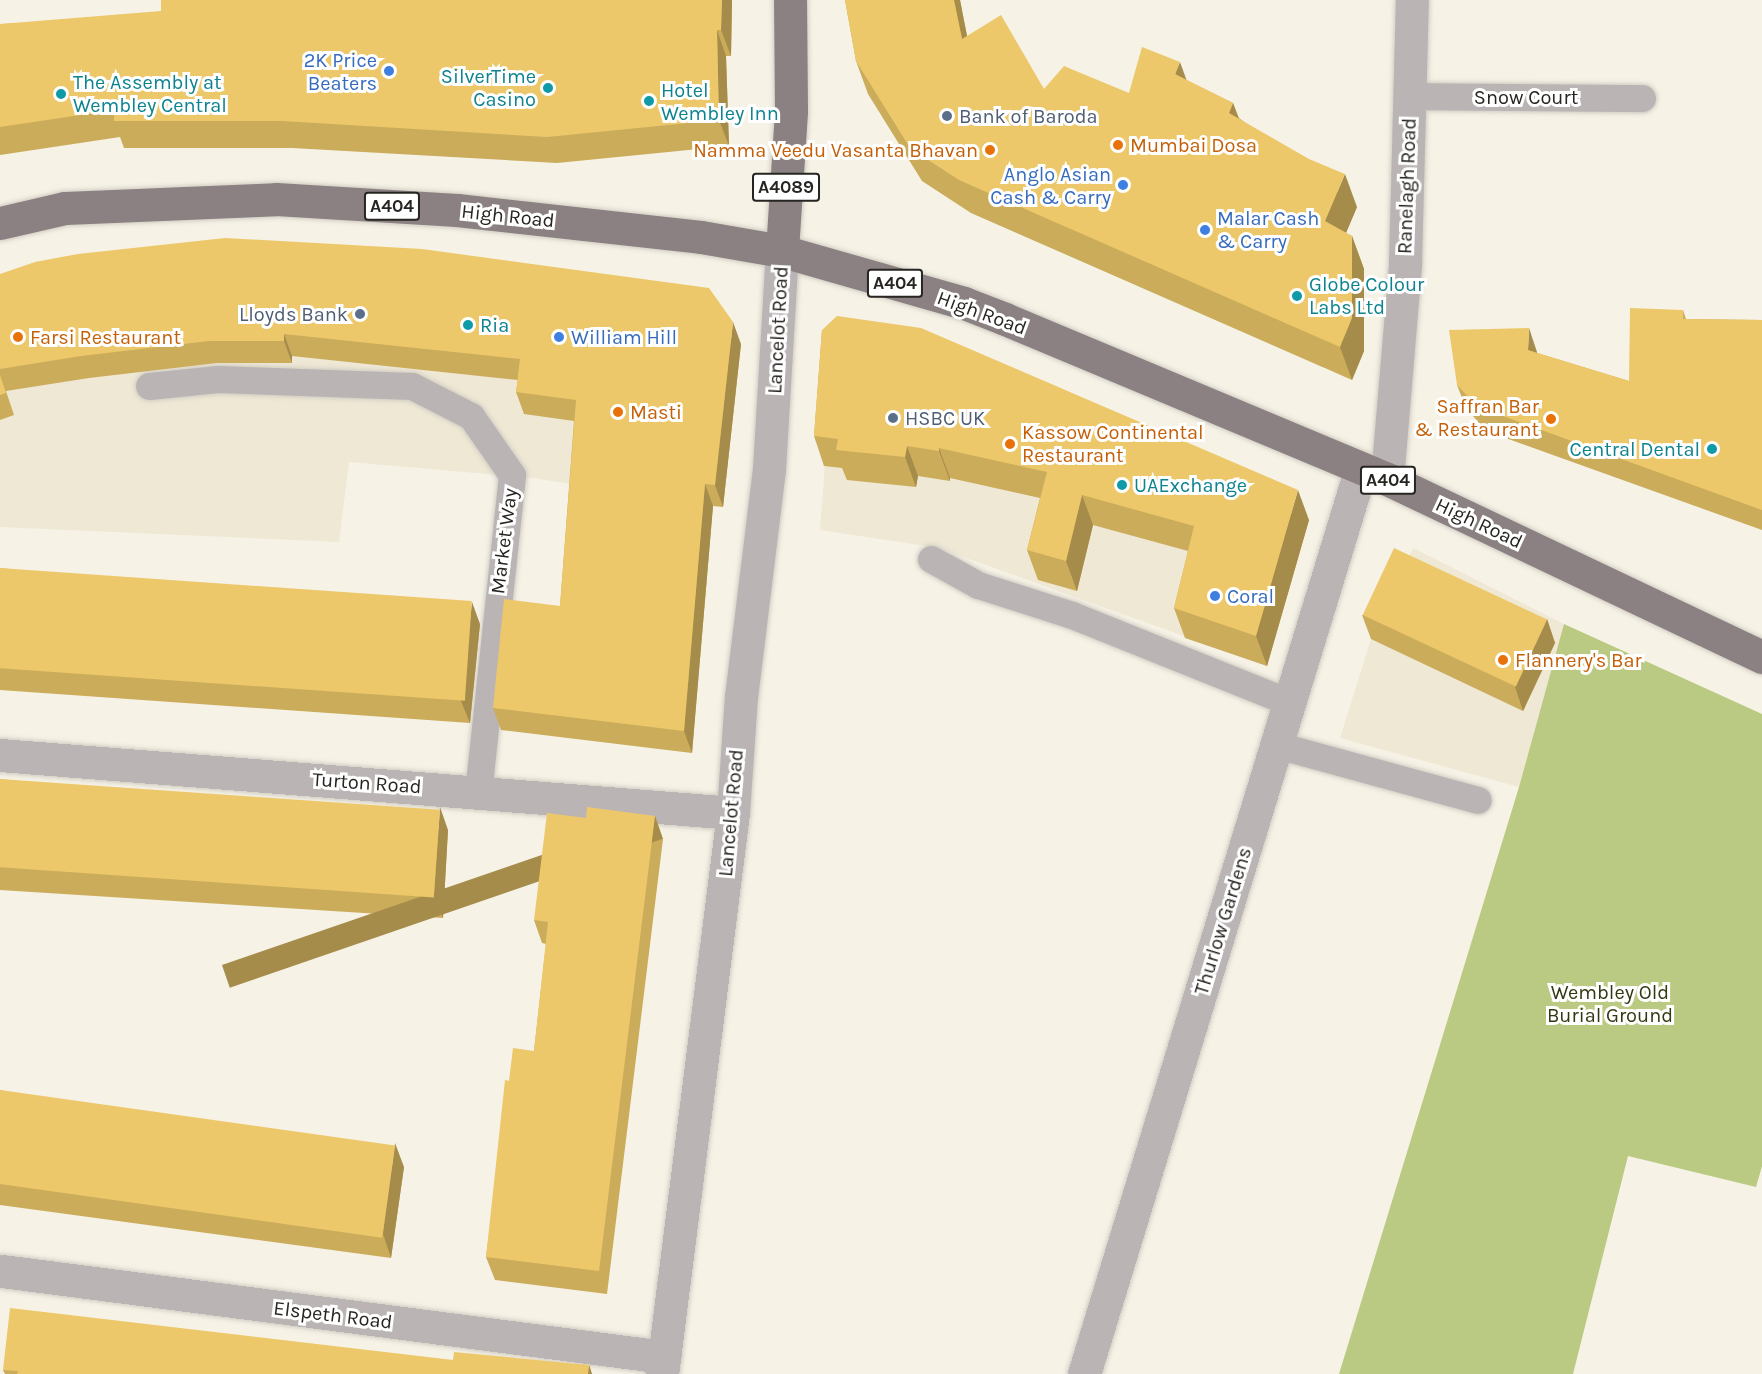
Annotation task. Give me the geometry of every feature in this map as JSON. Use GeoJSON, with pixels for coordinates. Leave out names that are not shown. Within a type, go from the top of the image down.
{"type":"FeatureCollection","features":[{"type":"Feature","properties":{"kind":"main road","name":"A4089"},"geometry":{"type":"LineString","coordinates":[[783,251],[791,111],[790,0]]}},
{"type":"Feature","properties":{"kind":"main road","name":"High Road"},"geometry":{"type":"LineString","coordinates":[[0,223],[65,208],[276,199],[457,210],[700,237],[783,251],[964,303],[1374,474],[1762,657]]}},
{"type":"Feature","properties":{"kind":"street","name":"Ranelagh Road"},"geometry":{"type":"LineString","coordinates":[[1374,474],[1404,263],[1412,0]]}},
{"type":"Feature","properties":{"kind":"street","name":"Lancelot Road"},"geometry":{"type":"LineString","coordinates":[[663,1366],[733,813],[741,697],[769,469],[783,251]]}},
{"type":"Feature","properties":{"kind":"street","name":"Thurlow Gardens"},"geometry":{"type":"LineString","coordinates":[[1084,1374],[1277,745],[1374,474]]}},
{"type":"Feature","properties":{"kind":"street","name":"Turton Road"},"geometry":{"type":"LineString","coordinates":[[0,755],[733,813]]}},
{"type":"Feature","properties":{"kind":"street","name":"Elspeth Road"},"geometry":{"type":"LineString","coordinates":[[2,1271],[663,1366]]}},
{"type":"Feature","properties":{"kind":"lane","name":"Snow Court"},"geometry":{"type":"LineString","coordinates":[[1410,96],[1642,98]]}},
{"type":"Feature","properties":{"kind":"lane","name":"Market Way"},"geometry":{"type":"LineString","coordinates":[[149,386],[218,378],[412,386],[471,416],[512,476],[478,792]]}},
{"type":"Feature","properties":{"kind":"lane"},"geometry":{"type":"LineString","coordinates":[[931,559],[978,585],[1072,615],[1291,703]]}},
{"type":"Feature","properties":{"kind":"lane"},"geometry":{"type":"LineString","coordinates":[[1277,745],[1478,800]]}},
{"type":"Feature","properties":{"kind":"shaded area"},"geometry":{"type":"Polygon","coordinates":[[[0,299],[717,310],[741,344],[723,507],[532,478],[349,462],[339,542],[0,527],[0,299]]]}},
{"type":"Feature","properties":{"kind":"shaded area"},"geometry":{"type":"Polygon","coordinates":[[[833,360],[1309,520],[1267,666],[939,548],[820,530],[833,360]]]}},
{"type":"Feature","properties":{"kind":"shaded area"},"geometry":{"type":"Polygon","coordinates":[[[1413,548],[1564,624],[1519,787],[1340,738],[1371,639],[1413,548]]]}},
{"type":"Feature","properties":{"kind":"green space","name":"Wembley Old Burial Ground"},"geometry":{"type":"Polygon","coordinates":[[[1564,624],[1762,714],[1762,1166],[1756,1187],[1628,1156],[1573,1374],[1339,1374],[1519,787],[1564,624]]]}},
{"type":"Feature","properties":{"kind":"building"},"geometry":{"type":"Polygon","coordinates":[[[161,0],[722,0],[721,30],[717,30],[719,120],[547,137],[282,121],[114,121],[114,110],[0,127],[0,24],[161,11],[161,0]]]}},
{"type":"Feature","properties":{"kind":"building"},"geometry":{"type":"Polygon","coordinates":[[[845,0],[954,0],[962,39],[1001,15],[1044,89],[1064,66],[1129,93],[1142,47],[1180,62],[1175,74],[1233,103],[1229,113],[1309,159],[1345,174],[1325,221],[1352,236],[1352,318],[1340,347],[959,180],[910,148],[856,61],[845,0]]]}},
{"type":"Feature","properties":{"kind":"building"},"geometry":{"type":"Polygon","coordinates":[[[225,238],[422,249],[709,288],[733,322],[715,485],[705,484],[684,731],[493,708],[504,599],[560,606],[576,400],[516,392],[520,359],[284,334],[284,341],[209,341],[81,356],[0,369],[0,274],[35,262],[78,254],[225,238]]]}},
{"type":"Feature","properties":{"kind":"building"},"geometry":{"type":"Polygon","coordinates":[[[1630,308],[1683,310],[1683,319],[1762,320],[1762,510],[1478,407],[1457,385],[1449,330],[1529,328],[1528,350],[1629,381],[1630,308]]]}},
{"type":"Feature","properties":{"kind":"building"},"geometry":{"type":"Polygon","coordinates":[[[837,316],[921,328],[1298,490],[1256,636],[1174,608],[1194,526],[1082,495],[1066,561],[1027,550],[1047,472],[939,448],[939,451],[907,446],[905,457],[836,450],[838,439],[814,436],[822,330],[837,316]]]}},
{"type":"Feature","properties":{"kind":"building"},"geometry":{"type":"Polygon","coordinates":[[[0,375],[6,393],[0,395],[0,375]]]}},
{"type":"Feature","properties":{"kind":"building"},"geometry":{"type":"Polygon","coordinates":[[[1394,548],[1547,619],[1516,686],[1363,615],[1394,548]]]}},
{"type":"Feature","properties":{"kind":"building"},"geometry":{"type":"Polygon","coordinates":[[[0,568],[472,601],[465,701],[0,668],[0,568]]]}},
{"type":"Feature","properties":{"kind":"building"},"geometry":{"type":"Polygon","coordinates":[[[0,779],[440,810],[434,898],[0,867],[0,779]]]}},
{"type":"Feature","properties":{"kind":"building"},"geometry":{"type":"Polygon","coordinates":[[[587,807],[655,816],[599,1271],[486,1257],[505,1080],[509,1081],[513,1048],[534,1051],[548,922],[534,920],[547,813],[586,818],[587,807]]]}},
{"type":"Feature","properties":{"kind":"building"},"geometry":{"type":"Polygon","coordinates":[[[0,1090],[395,1146],[382,1238],[0,1184],[0,1090]]]}},
{"type":"Feature","properties":{"kind":"building"},"geometry":{"type":"Polygon","coordinates":[[[10,1308],[453,1360],[454,1352],[589,1365],[588,1374],[17,1374],[18,1371],[3,1370],[10,1308]]]}},
{"type":"Feature","properties":{"kind":"place","name":"2K Price Beaters"},"geometry":{"type":"Point","coordinates":[389,71]}},
{"type":"Feature","properties":{"kind":"place","name":"SilverTime Casino"},"geometry":{"type":"Point","coordinates":[548,88]}},
{"type":"Feature","properties":{"kind":"place","name":"The Assembly at Wembley Central"},"geometry":{"type":"Point","coordinates":[61,94]}},
{"type":"Feature","properties":{"kind":"place","name":"Hotel Wembley Inn"},"geometry":{"type":"Point","coordinates":[649,101]}},
{"type":"Feature","properties":{"kind":"place","name":"Bank of Baroda"},"geometry":{"type":"Point","coordinates":[947,116]}},
{"type":"Feature","properties":{"kind":"place","name":"Mumbai Dosa"},"geometry":{"type":"Point","coordinates":[1118,145]}},
{"type":"Feature","properties":{"kind":"place","name":"Namma Veedu Vasanta Bhavan"},"geometry":{"type":"Point","coordinates":[990,150]}},
{"type":"Feature","properties":{"kind":"place","name":"Anglo Asian Cash & Carry"},"geometry":{"type":"Point","coordinates":[1123,185]}},
{"type":"Feature","properties":{"kind":"place","name":"Malar Cash & Carry"},"geometry":{"type":"Point","coordinates":[1205,230]}},
{"type":"Feature","properties":{"kind":"place","name":"Globe Colour Labs Ltd"},"geometry":{"type":"Point","coordinates":[1297,296]}},
{"type":"Feature","properties":{"kind":"place","name":"Lloyds Bank"},"geometry":{"type":"Point","coordinates":[360,314]}},
{"type":"Feature","properties":{"kind":"place","name":"Ria"},"geometry":{"type":"Point","coordinates":[468,325]}},
{"type":"Feature","properties":{"kind":"place","name":"Farsi Restaurant"},"geometry":{"type":"Point","coordinates":[18,337]}},
{"type":"Feature","properties":{"kind":"place","name":"William Hill"},"geometry":{"type":"Point","coordinates":[559,337]}},
{"type":"Feature","properties":{"kind":"place","name":"Masti"},"geometry":{"type":"Point","coordinates":[618,412]}},
{"type":"Feature","properties":{"kind":"place","name":"HSBC UK"},"geometry":{"type":"Point","coordinates":[893,418]}},
{"type":"Feature","properties":{"kind":"place","name":"Saffran Bar & Restaurant"},"geometry":{"type":"Point","coordinates":[1551,419]}},
{"type":"Feature","properties":{"kind":"place","name":"Kassow Continental Restaurant"},"geometry":{"type":"Point","coordinates":[1010,444]}},
{"type":"Feature","properties":{"kind":"place","name":"Central Dental"},"geometry":{"type":"Point","coordinates":[1712,449]}},
{"type":"Feature","properties":{"kind":"place","name":"UAExchange"},"geometry":{"type":"Point","coordinates":[1122,485]}},
{"type":"Feature","properties":{"kind":"place","name":"Coral"},"geometry":{"type":"Point","coordinates":[1215,596]}},
{"type":"Feature","properties":{"kind":"place","name":"Flannery's Bar"},"geometry":{"type":"Point","coordinates":[1503,660]}}]}
